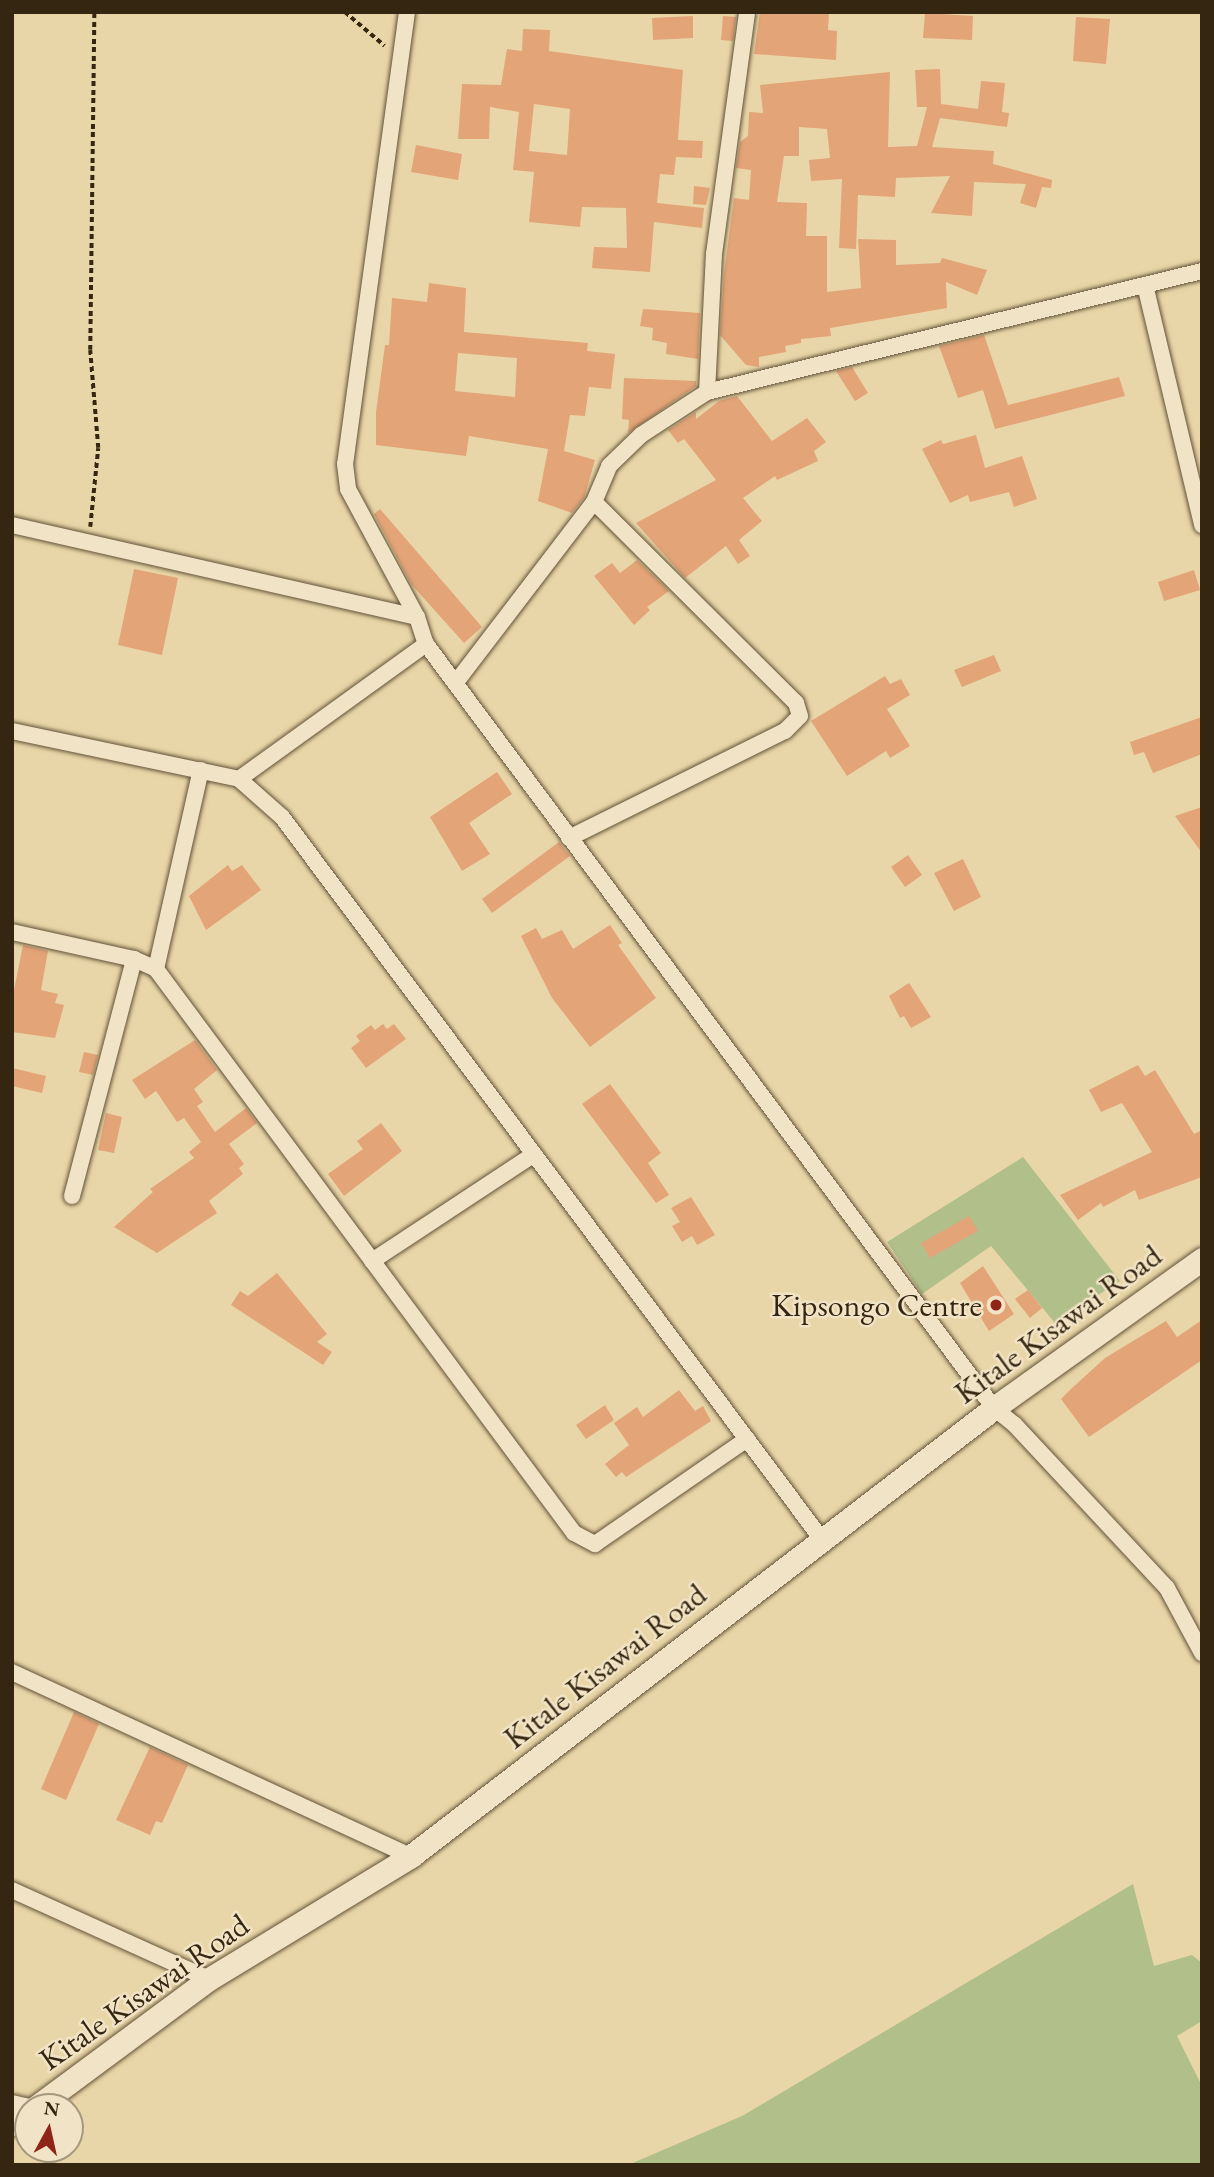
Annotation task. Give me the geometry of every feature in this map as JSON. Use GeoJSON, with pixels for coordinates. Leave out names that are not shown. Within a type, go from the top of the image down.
{"type":"FeatureCollection","features":[{"type":"Feature","properties":{"kind":"street"},"geometry":{"type":"LineString","coordinates":[[407,12],[344,477],[417,617],[426,644],[457,681],[569,838],[994,1408],[1014,1423],[1167,1588],[1202,1653]]}},
{"type":"Feature","properties":{"kind":"street"},"geometry":{"type":"LineString","coordinates":[[707,392],[714,254],[747,12]]}},
{"type":"Feature","properties":{"kind":"street"},"geometry":{"type":"LineString","coordinates":[[457,681],[594,502],[609,466],[641,435],[707,392],[1202,271]]}},
{"type":"Feature","properties":{"kind":"street"},"geometry":{"type":"LineString","coordinates":[[1145,285],[1202,525]]}},
{"type":"Feature","properties":{"kind":"street"},"geometry":{"type":"LineString","coordinates":[[569,838],[785,731],[800,716],[796,704],[594,502]]}},
{"type":"Feature","properties":{"kind":"street"},"geometry":{"type":"LineString","coordinates":[[12,525],[417,617]]}},
{"type":"Feature","properties":{"kind":"street"},"geometry":{"type":"LineString","coordinates":[[239,779],[426,644]]}},
{"type":"Feature","properties":{"kind":"street"},"geometry":{"type":"LineString","coordinates":[[12,732],[239,779],[282,817],[824,1541]]}},
{"type":"Feature","properties":{"kind":"street"},"geometry":{"type":"LineString","coordinates":[[156,969],[201,770]]}},
{"type":"Feature","properties":{"kind":"street"},"geometry":{"type":"LineString","coordinates":[[12,932],[134,959],[156,969],[574,1533],[595,1544],[747,1439]]}},
{"type":"Feature","properties":{"kind":"street"},"geometry":{"type":"LineString","coordinates":[[72,1196],[134,959]]}},
{"type":"Feature","properties":{"kind":"street"},"geometry":{"type":"LineString","coordinates":[[372,1261],[534,1154]]}},
{"type":"Feature","properties":{"kind":"street","name":"Kitale Kisawai Road"},"geometry":{"type":"LineString","coordinates":[[55,2093],[209,1979],[411,1856],[994,1408],[1202,1259]]}},
{"type":"Feature","properties":{"kind":"street"},"geometry":{"type":"LineString","coordinates":[[12,1672],[411,1856]]}},
{"type":"Feature","properties":{"kind":"street"},"geometry":{"type":"LineString","coordinates":[[12,1890],[209,1979]]}},
{"type":"Feature","properties":{"kind":"path"},"geometry":{"type":"LineString","coordinates":[[89,543],[98,448],[90,350],[94,12]]}},
{"type":"Feature","properties":{"kind":"path"},"geometry":{"type":"LineString","coordinates":[[345,12],[401,58]]}},
{"type":"Feature","properties":{"kind":"green space"},"geometry":{"type":"Polygon","coordinates":[[[1023,1157],[1120,1281],[1055,1323],[991,1246],[922,1294],[887,1242],[1023,1157]]]}},
{"type":"Feature","properties":{"kind":"green space"},"geometry":{"type":"Polygon","coordinates":[[[1133,1884],[1154,1966],[1192,1955],[1202,1963],[1202,2021],[1177,2036],[1202,2086],[1202,2165],[628,2165],[742,2116],[1133,1884]]]}},
{"type":"Feature","properties":{"kind":"building"},"geometry":{"type":"Polygon","coordinates":[[[760,12],[829,12],[828,30],[837,31],[836,60],[754,54],[760,12]]]}},
{"type":"Feature","properties":{"kind":"building"},"geometry":{"type":"Polygon","coordinates":[[[925,13],[973,16],[972,40],[923,38],[925,13]]]}},
{"type":"Feature","properties":{"kind":"building"},"geometry":{"type":"Polygon","coordinates":[[[693,16],[693,38],[653,40],[652,18],[693,16]]]}},
{"type":"Feature","properties":{"kind":"building"},"geometry":{"type":"Polygon","coordinates":[[[723,16],[736,17],[733,41],[721,40],[723,16]]]}},
{"type":"Feature","properties":{"kind":"building"},"geometry":{"type":"Polygon","coordinates":[[[1076,17],[1110,19],[1106,64],[1073,61],[1076,17]]]}},
{"type":"Feature","properties":{"kind":"building"},"geometry":{"type":"Polygon","coordinates":[[[523,29],[550,30],[549,51],[683,70],[678,140],[703,141],[702,158],[676,157],[674,175],[660,174],[657,203],[704,208],[702,228],[654,222],[650,272],[592,268],[594,247],[627,248],[626,208],[582,207],[580,227],[529,222],[534,172],[513,170],[519,112],[490,107],[489,139],[458,139],[462,84],[501,85],[507,49],[522,51],[523,29]],[[534,104],[529,151],[567,155],[570,109],[534,104]]]}},
{"type":"Feature","properties":{"kind":"building"},"geometry":{"type":"Polygon","coordinates":[[[940,69],[941,104],[978,109],[981,81],[1005,83],[1002,112],[1009,113],[1007,127],[940,118],[932,147],[994,151],[993,164],[1052,180],[1051,188],[1042,187],[1036,208],[1020,203],[1026,184],[974,182],[972,216],[931,213],[950,176],[896,178],[895,197],[858,195],[856,249],[839,248],[842,179],[811,181],[809,160],[830,158],[827,129],[799,127],[799,156],[784,156],[777,202],[807,203],[806,236],[827,236],[827,292],[861,288],[858,239],[896,240],[896,265],[940,263],[942,258],[987,270],[977,295],[946,282],[947,308],[830,328],[831,336],[801,339],[801,343],[785,346],[786,352],[759,357],[759,367],[746,365],[720,335],[724,274],[734,198],[749,200],[751,170],[736,168],[740,142],[748,136],[749,112],[763,113],[760,85],[890,72],[888,147],[917,146],[927,107],[917,107],[915,70],[940,69]]]}},
{"type":"Feature","properties":{"kind":"building"},"geometry":{"type":"Polygon","coordinates":[[[416,145],[462,154],[458,180],[411,172],[416,145]]]}},
{"type":"Feature","properties":{"kind":"building"},"geometry":{"type":"Polygon","coordinates":[[[694,186],[710,188],[706,205],[693,204],[694,186]]]}},
{"type":"Feature","properties":{"kind":"building"},"geometry":{"type":"Polygon","coordinates":[[[429,283],[466,288],[464,332],[588,343],[587,351],[615,354],[611,389],[589,387],[585,416],[570,415],[564,451],[595,460],[584,498],[572,513],[538,501],[548,449],[469,436],[466,456],[376,445],[376,412],[385,345],[389,345],[392,298],[427,302],[429,283]],[[458,353],[455,391],[515,397],[517,358],[458,353]]]}},
{"type":"Feature","properties":{"kind":"building"},"geometry":{"type":"Polygon","coordinates":[[[643,309],[700,313],[698,359],[666,354],[667,343],[652,340],[653,328],[640,326],[643,309]]]}},
{"type":"Feature","properties":{"kind":"building"},"geometry":{"type":"Polygon","coordinates":[[[984,335],[1008,405],[1119,377],[1125,396],[995,429],[983,390],[958,398],[939,346],[984,335]]]}},
{"type":"Feature","properties":{"kind":"building"},"geometry":{"type":"Polygon","coordinates":[[[852,367],[868,393],[855,401],[836,371],[852,367]]]}},
{"type":"Feature","properties":{"kind":"building"},"geometry":{"type":"Polygon","coordinates":[[[624,378],[696,381],[696,386],[628,433],[629,420],[622,419],[624,378]]]}},
{"type":"Feature","properties":{"kind":"building"},"geometry":{"type":"Polygon","coordinates":[[[737,396],[772,441],[807,418],[826,442],[814,451],[818,461],[777,480],[775,476],[743,498],[762,521],[739,540],[750,556],[738,564],[726,546],[685,578],[636,523],[716,480],[684,439],[678,443],[668,430],[696,412],[696,419],[719,401],[737,396]]]}},
{"type":"Feature","properties":{"kind":"building"},"geometry":{"type":"Polygon","coordinates":[[[976,435],[985,468],[1022,456],[1037,499],[1014,507],[1009,492],[970,502],[968,495],[950,503],[922,449],[941,440],[943,444],[976,435]]]}},
{"type":"Feature","properties":{"kind":"building"},"geometry":{"type":"Polygon","coordinates":[[[380,509],[482,627],[464,643],[411,584],[374,514],[380,509]]]}},
{"type":"Feature","properties":{"kind":"building"},"geometry":{"type":"Polygon","coordinates":[[[637,560],[669,591],[647,607],[650,610],[634,625],[594,576],[612,563],[620,573],[637,560]]]}},
{"type":"Feature","properties":{"kind":"building"},"geometry":{"type":"Polygon","coordinates":[[[134,569],[178,578],[162,655],[118,645],[134,569]]]}},
{"type":"Feature","properties":{"kind":"building"},"geometry":{"type":"Polygon","coordinates":[[[1194,570],[1200,590],[1164,601],[1158,582],[1194,570]]]}},
{"type":"Feature","properties":{"kind":"building"},"geometry":{"type":"Polygon","coordinates":[[[994,655],[1001,671],[962,687],[954,670],[994,655]]]}},
{"type":"Feature","properties":{"kind":"building"},"geometry":{"type":"Polygon","coordinates":[[[885,676],[890,684],[901,679],[910,695],[887,709],[910,746],[890,758],[886,751],[847,776],[811,721],[885,676]]]}},
{"type":"Feature","properties":{"kind":"building"},"geometry":{"type":"Polygon","coordinates":[[[1202,717],[1202,754],[1153,773],[1144,752],[1134,755],[1130,742],[1202,717]]]}},
{"type":"Feature","properties":{"kind":"building"},"geometry":{"type":"Polygon","coordinates":[[[497,772],[512,794],[469,823],[490,854],[462,871],[430,817],[497,772]]]}},
{"type":"Feature","properties":{"kind":"building"},"geometry":{"type":"Polygon","coordinates":[[[1202,807],[1202,853],[1175,816],[1202,807]]]}},
{"type":"Feature","properties":{"kind":"building"},"geometry":{"type":"Polygon","coordinates":[[[559,842],[570,856],[492,913],[482,899],[559,842]]]}},
{"type":"Feature","properties":{"kind":"building"},"geometry":{"type":"Polygon","coordinates":[[[908,855],[922,875],[905,887],[891,867],[908,855]]]}},
{"type":"Feature","properties":{"kind":"building"},"geometry":{"type":"Polygon","coordinates":[[[963,859],[981,897],[954,911],[934,873],[963,859]]]}},
{"type":"Feature","properties":{"kind":"building"},"geometry":{"type":"Polygon","coordinates":[[[228,865],[232,871],[242,865],[261,890],[206,930],[189,896],[228,865]]]}},
{"type":"Feature","properties":{"kind":"building"},"geometry":{"type":"Polygon","coordinates":[[[610,925],[622,943],[618,945],[656,998],[590,1047],[552,998],[521,936],[536,928],[542,939],[562,930],[573,949],[610,925]]]}},
{"type":"Feature","properties":{"kind":"building"},"geometry":{"type":"Polygon","coordinates":[[[23,945],[48,951],[41,990],[58,994],[55,1003],[64,1005],[55,1038],[12,1032],[12,1000],[23,945]]]}},
{"type":"Feature","properties":{"kind":"building"},"geometry":{"type":"Polygon","coordinates":[[[909,983],[931,1017],[911,1028],[904,1016],[900,1018],[889,996],[909,983]]]}},
{"type":"Feature","properties":{"kind":"building"},"geometry":{"type":"Polygon","coordinates":[[[383,1024],[387,1029],[394,1024],[406,1039],[366,1068],[351,1048],[360,1041],[356,1036],[371,1025],[375,1030],[383,1024]]]}},
{"type":"Feature","properties":{"kind":"building"},"geometry":{"type":"Polygon","coordinates":[[[195,1040],[217,1070],[194,1089],[203,1102],[197,1106],[215,1132],[246,1108],[257,1123],[229,1144],[244,1164],[239,1168],[243,1174],[209,1201],[217,1213],[157,1253],[114,1227],[153,1192],[150,1189],[194,1158],[189,1152],[201,1142],[184,1118],[177,1122],[156,1091],[145,1099],[132,1080],[195,1040]]]}},
{"type":"Feature","properties":{"kind":"building"},"geometry":{"type":"Polygon","coordinates":[[[84,1052],[98,1055],[93,1075],[79,1072],[84,1052]]]}},
{"type":"Feature","properties":{"kind":"building"},"geometry":{"type":"Polygon","coordinates":[[[1138,1065],[1145,1076],[1155,1070],[1194,1134],[1202,1130],[1202,1177],[1139,1200],[1135,1190],[1103,1207],[1101,1203],[1078,1220],[1060,1195],[1152,1152],[1122,1103],[1101,1112],[1089,1090],[1138,1065]]]}},
{"type":"Feature","properties":{"kind":"building"},"geometry":{"type":"Polygon","coordinates":[[[12,1068],[46,1076],[42,1093],[12,1086],[12,1068]]]}},
{"type":"Feature","properties":{"kind":"building"},"geometry":{"type":"Polygon","coordinates":[[[610,1084],[661,1153],[648,1163],[669,1195],[656,1203],[582,1104],[610,1084]]]}},
{"type":"Feature","properties":{"kind":"building"},"geometry":{"type":"Polygon","coordinates":[[[106,1113],[122,1117],[114,1153],[98,1150],[106,1113]]]}},
{"type":"Feature","properties":{"kind":"building"},"geometry":{"type":"Polygon","coordinates":[[[381,1123],[402,1151],[344,1196],[328,1174],[363,1149],[357,1141],[381,1123]]]}},
{"type":"Feature","properties":{"kind":"building"},"geometry":{"type":"Polygon","coordinates":[[[691,1197],[715,1235],[697,1245],[692,1236],[682,1242],[672,1226],[680,1222],[671,1208],[691,1197]]]}},
{"type":"Feature","properties":{"kind":"building"},"geometry":{"type":"Polygon","coordinates":[[[969,1216],[978,1231],[930,1258],[921,1243],[969,1216]]]}},
{"type":"Feature","properties":{"kind":"building"},"geometry":{"type":"Polygon","coordinates":[[[983,1266],[1014,1314],[989,1331],[960,1283],[983,1266]]]}},
{"type":"Feature","properties":{"kind":"building"},"geometry":{"type":"Polygon","coordinates":[[[277,1273],[327,1334],[317,1342],[332,1352],[323,1365],[231,1305],[240,1291],[248,1296],[277,1273]]]}},
{"type":"Feature","properties":{"kind":"building"},"geometry":{"type":"Polygon","coordinates":[[[1028,1290],[1042,1308],[1030,1318],[1015,1299],[1028,1290]]]}},
{"type":"Feature","properties":{"kind":"building"},"geometry":{"type":"Polygon","coordinates":[[[1202,1320],[1202,1360],[1089,1437],[1061,1399],[1105,1358],[1166,1321],[1177,1337],[1202,1320]]]}},
{"type":"Feature","properties":{"kind":"building"},"geometry":{"type":"Polygon","coordinates":[[[679,1390],[695,1411],[703,1406],[711,1421],[626,1477],[622,1472],[616,1477],[605,1464],[629,1445],[614,1423],[637,1407],[643,1417],[679,1390]]]}},
{"type":"Feature","properties":{"kind":"building"},"geometry":{"type":"Polygon","coordinates":[[[605,1405],[614,1420],[586,1439],[576,1425],[605,1405]]]}},
{"type":"Feature","properties":{"kind":"building"},"geometry":{"type":"Polygon","coordinates":[[[74,1712],[99,1724],[66,1800],[41,1789],[74,1712]]]}},
{"type":"Feature","properties":{"kind":"building"},"geometry":{"type":"Polygon","coordinates":[[[150,1747],[188,1765],[162,1823],[156,1821],[150,1835],[116,1820],[150,1747]]]}},
{"type":"Feature","properties":{"kind":"place","name":"Kipsongo Centre"},"geometry":{"type":"Point","coordinates":[996,1305]}}]}
